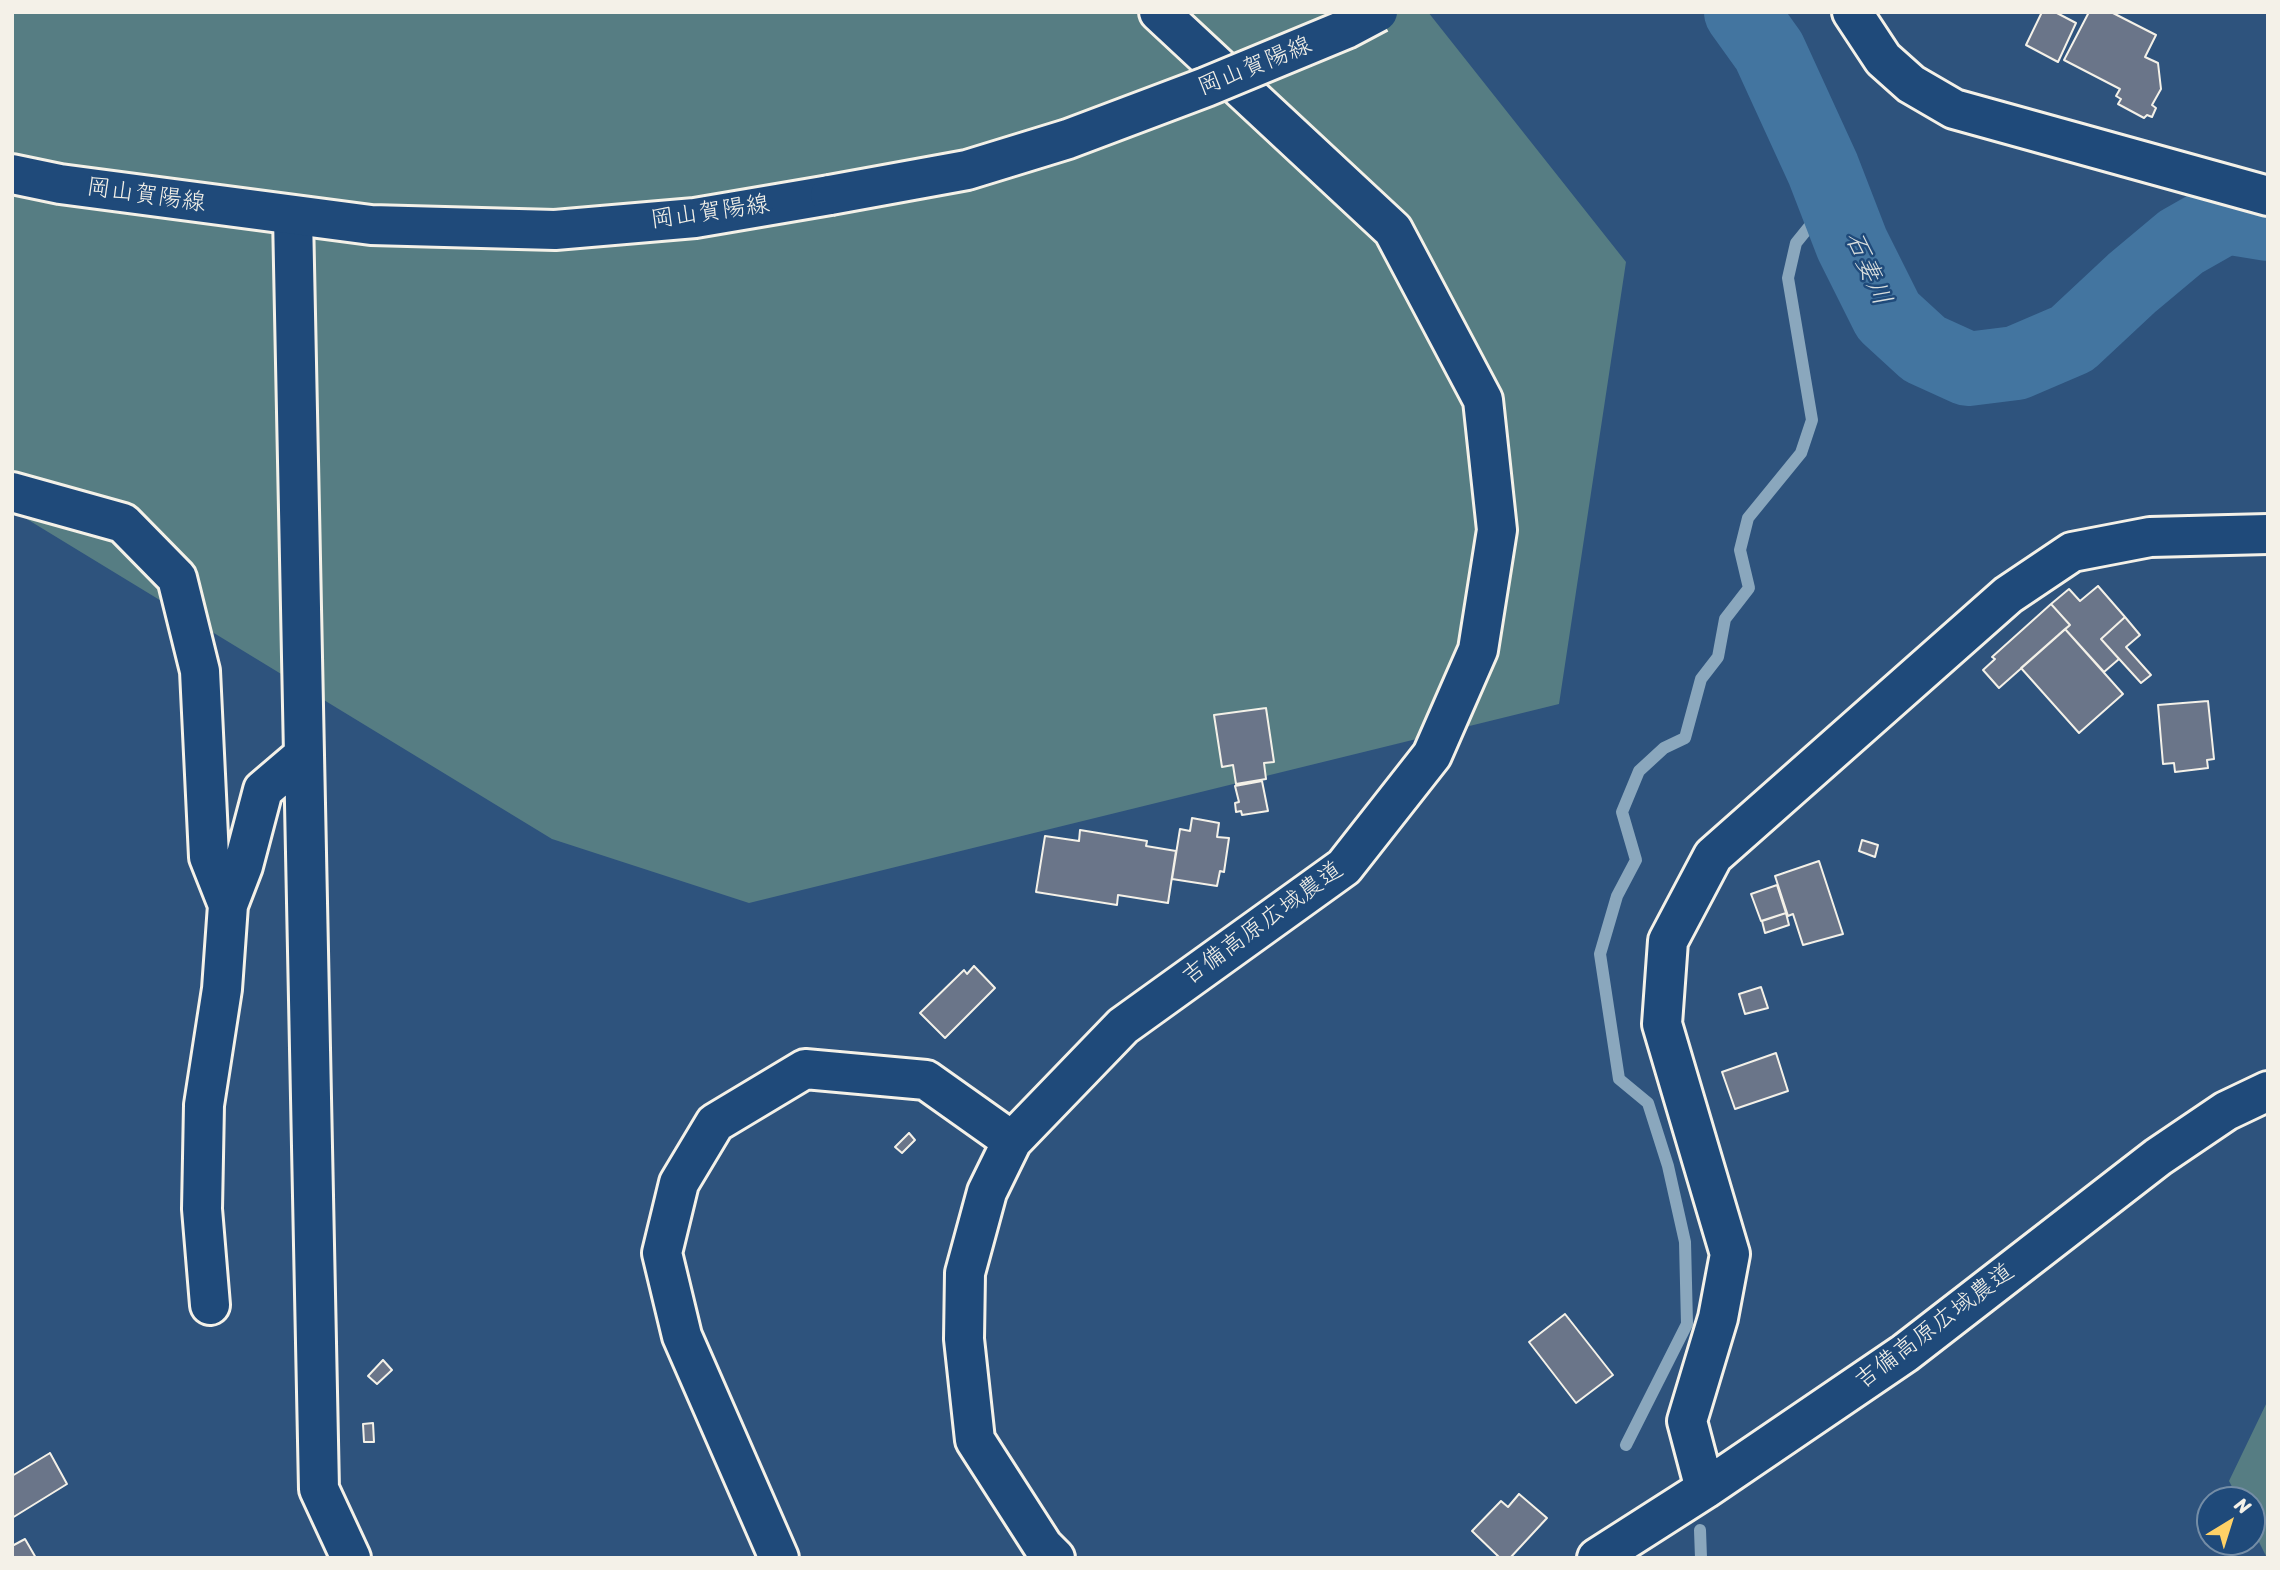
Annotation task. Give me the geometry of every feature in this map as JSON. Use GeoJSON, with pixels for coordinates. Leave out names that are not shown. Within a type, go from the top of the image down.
{"type":"FeatureCollection","features":[{"type":"Feature","properties":{"kind":"street","name":"吉備高原広域農道"},"geometry":{"type":"LineString","coordinates":[[1055,1558],[1043,1546],[975,1440],[964,1339],[965,1273],[987,1192],[1012,1141],[1123,1026],[1344,867],[1432,755],[1478,650],[1497,530],[1483,400],[1393,230],[1159,12]]}},
{"type":"Feature","properties":{"kind":"street","name":"岡山賀陽線"},"geometry":{"type":"LineString","coordinates":[[12,174],[60,184],[371,225],[555,230],[695,218],[967,170],[1068,139],[1206,88],[1346,29],[1378,12]]}},
{"type":"Feature","properties":{"kind":"street"},"geometry":{"type":"LineString","coordinates":[[1852,12],[1883,59],[1911,84],[1954,109],[2268,196]]}},
{"type":"Feature","properties":{"kind":"street"},"geometry":{"type":"LineString","coordinates":[[293,216],[319,1489],[351,1558]]}},
{"type":"Feature","properties":{"kind":"street"},"geometry":{"type":"LineString","coordinates":[[12,492],[123,523],[177,578],[200,671],[209,857],[228,905]]}},
{"type":"Feature","properties":{"kind":"street"},"geometry":{"type":"LineString","coordinates":[[1705,1489],[1686,1421],[1718,1318],[1730,1254],[1662,1024],[1668,941],[1713,856],[2008,595],[2071,552],[2150,537],[2268,534]]}},
{"type":"Feature","properties":{"kind":"street"},"geometry":{"type":"LineString","coordinates":[[210,1305],[202,1209],[204,1105],[222,989],[228,905],[243,866],[263,790],[304,755]]}},
{"type":"Feature","properties":{"kind":"street"},"geometry":{"type":"LineString","coordinates":[[779,1558],[682,1336],[662,1253],[680,1183],[715,1123],[806,1069],[926,1080],[1012,1141]]}},
{"type":"Feature","properties":{"kind":"street","name":"吉備高原広域農道"},"geometry":{"type":"LineString","coordinates":[[1597,1558],[1705,1489],[1905,1353],[2158,1157],[2226,1111],[2268,1091]]}},
{"type":"Feature","properties":{"kind":"green space"},"geometry":{"type":"Polygon","coordinates":[[[12,12],[1428,12],[1626,262],[1559,704],[749,903],[552,839],[12,510],[12,12]]]}},
{"type":"Feature","properties":{"kind":"green space"},"geometry":{"type":"Polygon","coordinates":[[[2268,1400],[2268,1558],[2266,1486],[2232,1486],[2229,1481],[2268,1400]]]}},
{"type":"Feature","properties":{"kind":"building"},"geometry":{"type":"Polygon","coordinates":[[[2042,12],[2055,12],[2076,23],[2058,62],[2026,45],[2042,12]]]}},
{"type":"Feature","properties":{"kind":"building"},"geometry":{"type":"Polygon","coordinates":[[[2089,12],[2111,12],[2156,35],[2145,57],[2158,63],[2161,89],[2152,105],[2156,108],[2152,117],[2147,115],[2144,118],[2118,104],[2121,99],[2116,96],[2120,89],[2064,60],[2089,12]]]}},
{"type":"Feature","properties":{"kind":"building"},"geometry":{"type":"Polygon","coordinates":[[[2098,586],[2125,617],[2101,639],[2119,659],[2104,672],[2065,629],[2070,625],[2051,604],[2069,589],[2080,601],[2098,586]]]}},
{"type":"Feature","properties":{"kind":"building"},"geometry":{"type":"Polygon","coordinates":[[[2051,604],[2070,625],[1999,688],[1983,670],[1995,659],[1992,657],[2051,604]]]}},
{"type":"Feature","properties":{"kind":"building"},"geometry":{"type":"Polygon","coordinates":[[[2125,617],[2140,635],[2126,647],[2151,675],[2141,683],[2101,639],[2125,617]]]}},
{"type":"Feature","properties":{"kind":"building"},"geometry":{"type":"Polygon","coordinates":[[[2065,629],[2123,694],[2079,733],[2021,668],[2065,629]]]}},
{"type":"Feature","properties":{"kind":"building"},"geometry":{"type":"Polygon","coordinates":[[[2208,701],[2214,759],[2207,760],[2208,768],[2175,772],[2174,763],[2163,764],[2158,705],[2208,701]]]}},
{"type":"Feature","properties":{"kind":"building"},"geometry":{"type":"Polygon","coordinates":[[[1266,708],[1274,762],[1264,763],[1266,779],[1236,784],[1233,765],[1222,767],[1214,715],[1266,708]]]}},
{"type":"Feature","properties":{"kind":"building"},"geometry":{"type":"Polygon","coordinates":[[[1262,781],[1268,811],[1242,815],[1241,811],[1236,812],[1235,803],[1239,802],[1235,786],[1262,781]]]}},
{"type":"Feature","properties":{"kind":"building"},"geometry":{"type":"Polygon","coordinates":[[[1192,818],[1219,823],[1217,837],[1229,838],[1224,872],[1220,871],[1217,886],[1172,879],[1180,829],[1190,831],[1192,818]]]}},
{"type":"Feature","properties":{"kind":"building"},"geometry":{"type":"Polygon","coordinates":[[[1080,830],[1147,841],[1146,846],[1176,851],[1168,903],[1118,895],[1117,905],[1036,892],[1045,836],[1079,841],[1080,830]]]}},
{"type":"Feature","properties":{"kind":"building"},"geometry":{"type":"Polygon","coordinates":[[[1862,840],[1878,845],[1875,857],[1859,851],[1862,840]]]}},
{"type":"Feature","properties":{"kind":"building"},"geometry":{"type":"Polygon","coordinates":[[[1819,861],[1843,934],[1803,945],[1793,914],[1788,916],[1775,876],[1819,861]]]}},
{"type":"Feature","properties":{"kind":"building"},"geometry":{"type":"Polygon","coordinates":[[[1777,885],[1786,913],[1761,921],[1751,894],[1777,885]]]}},
{"type":"Feature","properties":{"kind":"building"},"geometry":{"type":"Polygon","coordinates":[[[1786,913],[1789,925],[1765,933],[1762,921],[1786,913]]]}},
{"type":"Feature","properties":{"kind":"building"},"geometry":{"type":"Polygon","coordinates":[[[974,966],[995,988],[945,1038],[920,1013],[964,970],[967,974],[974,966]]]}},
{"type":"Feature","properties":{"kind":"building"},"geometry":{"type":"Polygon","coordinates":[[[1761,987],[1768,1008],[1745,1014],[1739,994],[1761,987]]]}},
{"type":"Feature","properties":{"kind":"building"},"geometry":{"type":"Polygon","coordinates":[[[1776,1053],[1788,1091],[1735,1109],[1722,1072],[1776,1053]]]}},
{"type":"Feature","properties":{"kind":"building"},"geometry":{"type":"Polygon","coordinates":[[[909,1133],[915,1140],[902,1153],[895,1147],[909,1133]]]}},
{"type":"Feature","properties":{"kind":"building"},"geometry":{"type":"Polygon","coordinates":[[[1565,1314],[1613,1375],[1576,1403],[1529,1342],[1565,1314]]]}},
{"type":"Feature","properties":{"kind":"building"},"geometry":{"type":"Polygon","coordinates":[[[383,1360],[392,1370],[377,1384],[368,1376],[383,1360]]]}},
{"type":"Feature","properties":{"kind":"building"},"geometry":{"type":"Polygon","coordinates":[[[373,1423],[374,1442],[364,1442],[363,1424],[373,1423]]]}},
{"type":"Feature","properties":{"kind":"building"},"geometry":{"type":"Polygon","coordinates":[[[50,1453],[67,1484],[12,1518],[12,1476],[50,1453]]]}},
{"type":"Feature","properties":{"kind":"building"},"geometry":{"type":"Polygon","coordinates":[[[1519,1494],[1547,1518],[1510,1558],[1500,1558],[1472,1531],[1501,1501],[1508,1507],[1519,1494]]]}},
{"type":"Feature","properties":{"kind":"building"},"geometry":{"type":"Polygon","coordinates":[[[25,1539],[36,1558],[12,1558],[12,1546],[25,1539]]]}},
{"type":"Feature","properties":{"kind":"waterway","name":"石妻川"},"geometry":{"type":"LineString","coordinates":[[1741,12],[1769,51],[1823,169],[1852,244],[1888,316],[1924,349],[1968,369],[2016,363],[2072,339],[2181,242],[2225,217],[2268,224]]}},
{"type":"Feature","properties":{"kind":"waterway"},"geometry":{"type":"LineString","coordinates":[[1626,1445],[1687,1324],[1685,1242],[1668,1166],[1648,1103],[1619,1079],[1600,954],[1617,896],[1636,860],[1622,812],[1639,771],[1664,748],[1685,738],[1701,679],[1718,657],[1725,619],[1749,588],[1740,550],[1748,518],[1801,453],[1812,420],[1788,278],[1796,243],[1834,196]]}},
{"type":"Feature","properties":{"kind":"waterway"},"geometry":{"type":"LineString","coordinates":[[1700,1530],[1701,1558]]}}]}
